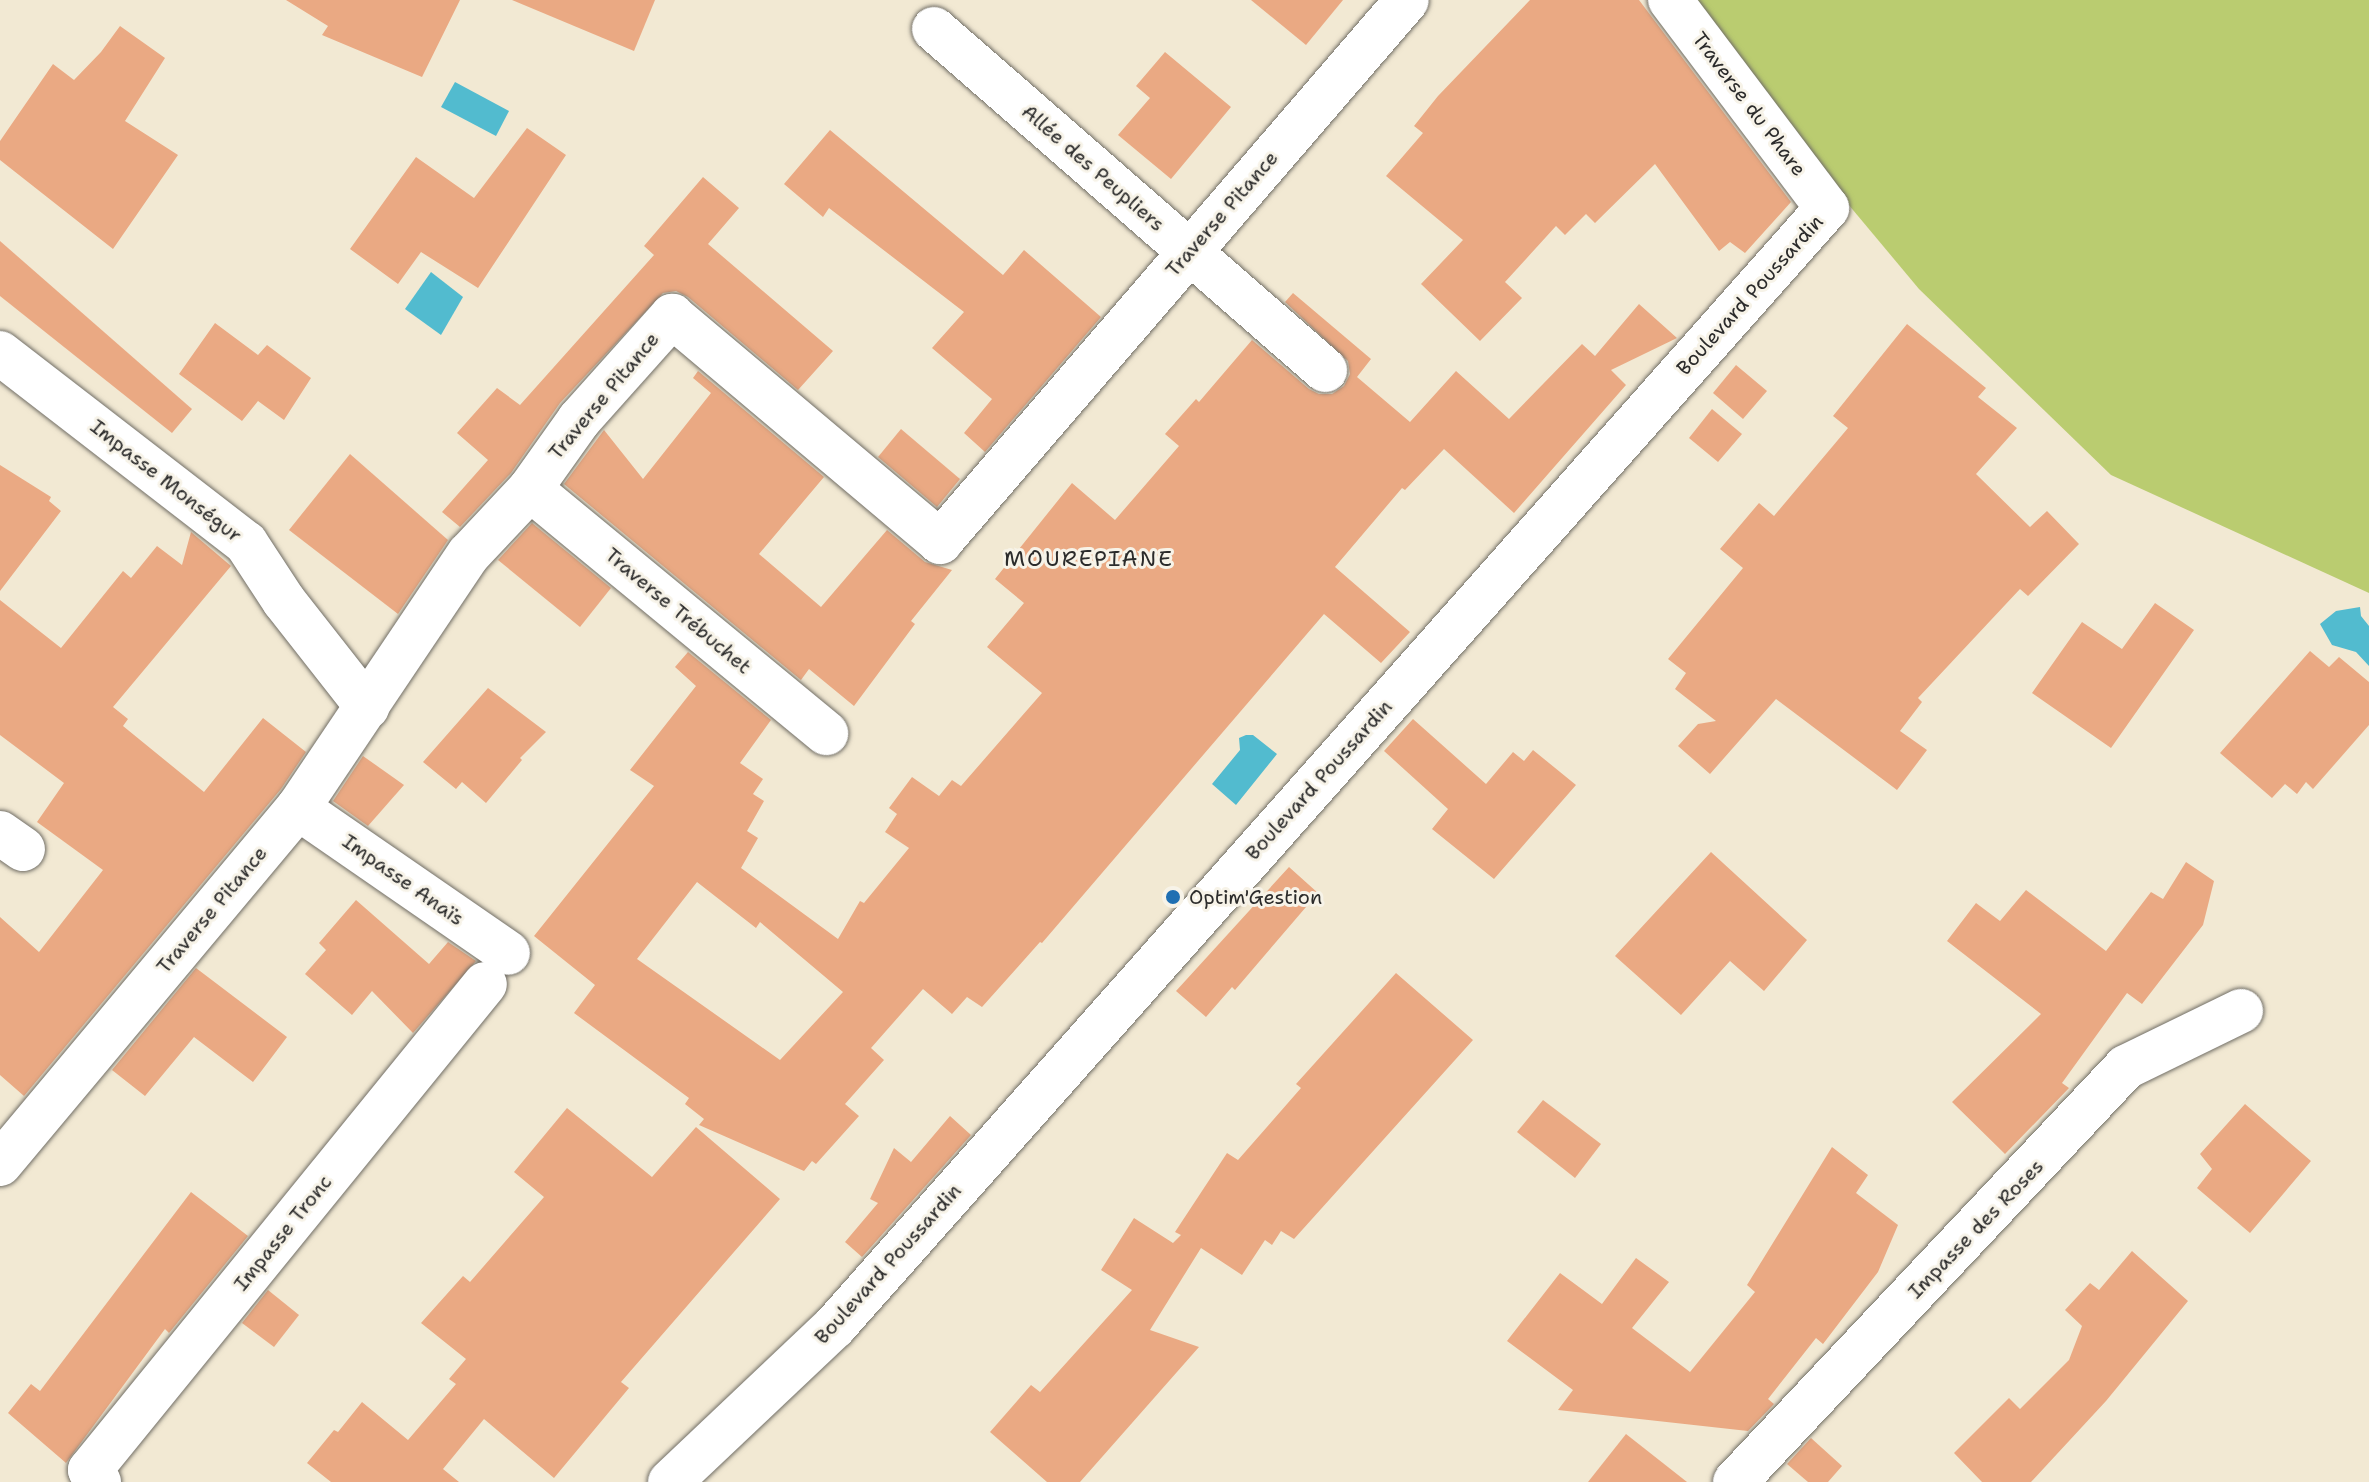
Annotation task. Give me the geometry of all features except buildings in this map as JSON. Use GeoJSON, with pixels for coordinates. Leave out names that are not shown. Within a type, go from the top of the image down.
{"type":"FeatureCollection","features":[{"type":"Feature","properties":{"kind":"street","name":"Traverse Pitance"},"geometry":{"type":"LineString","coordinates":[[0,1164],[298,808],[469,554],[530,489],[579,420],[672,316],[940,542],[1407,0]]}},
{"type":"Feature","properties":{"kind":"street","name":"Traverse du Phare"},"geometry":{"type":"LineString","coordinates":[[1670,0],[1827,208]]}},
{"type":"Feature","properties":{"kind":"street","name":"Allée des Peupliers"},"geometry":{"type":"LineString","coordinates":[[934,29],[1325,370]]}},
{"type":"Feature","properties":{"kind":"street","name":"Boulevard Poussardin"},"geometry":{"type":"LineString","coordinates":[[670,1482],[834,1327],[1827,208]]}},
{"type":"Feature","properties":{"kind":"street","name":"Impasse Monségur"},"geometry":{"type":"LineString","coordinates":[[0,353],[246,543],[284,601],[367,707]]}},
{"type":"Feature","properties":{"kind":"street","name":"Traverse Trébuchet"},"geometry":{"type":"LineString","coordinates":[[530,489],[826,733]]}},
{"type":"Feature","properties":{"kind":"street","name":"Impasse Anaïs"},"geometry":{"type":"LineString","coordinates":[[298,808],[497,968]]}},
{"type":"Feature","properties":{"kind":"street","name":"Impasse Tronc"},"geometry":{"type":"LineString","coordinates":[[99,1482],[90,1470],[497,968]]}},
{"type":"Feature","properties":{"kind":"street","name":"Impasse des Roses"},"geometry":{"type":"LineString","coordinates":[[1735,1482],[2126,1067],[2241,1011]]}},
{"type":"Feature","properties":{"kind":"green space"},"geometry":{"type":"Polygon","coordinates":[[[1687,0],[2369,0],[2369,593],[2111,475],[1919,289],[1762,101],[1687,0]]]}},
{"type":"Feature","properties":{"kind":"water"},"geometry":{"type":"Polygon","coordinates":[[[455,82],[509,111],[496,136],[441,107],[455,82]]]}},
{"type":"Feature","properties":{"kind":"water"},"geometry":{"type":"Polygon","coordinates":[[[431,272],[463,297],[441,335],[405,309],[431,272]]]}},
{"type":"Feature","properties":{"kind":"water"},"geometry":{"type":"Polygon","coordinates":[[[2360,607],[2361,616],[2369,626],[2369,666],[2356,652],[2332,645],[2320,624],[2336,611],[2360,607]]]}},
{"type":"Feature","properties":{"kind":"water"},"geometry":{"type":"Polygon","coordinates":[[[1253,735],[1277,754],[1236,805],[1212,784],[1240,750],[1239,738],[1253,735]]]}},
{"type":"Feature","properties":{"kind":"place","name":"Optim'Gestion"},"geometry":{"type":"Point","coordinates":[1173,897]}},
{"type":"Feature","properties":{"kind":"district","name":"MOUREPIANE"},"geometry":{"type":"Point","coordinates":[1089,559]}}]}
